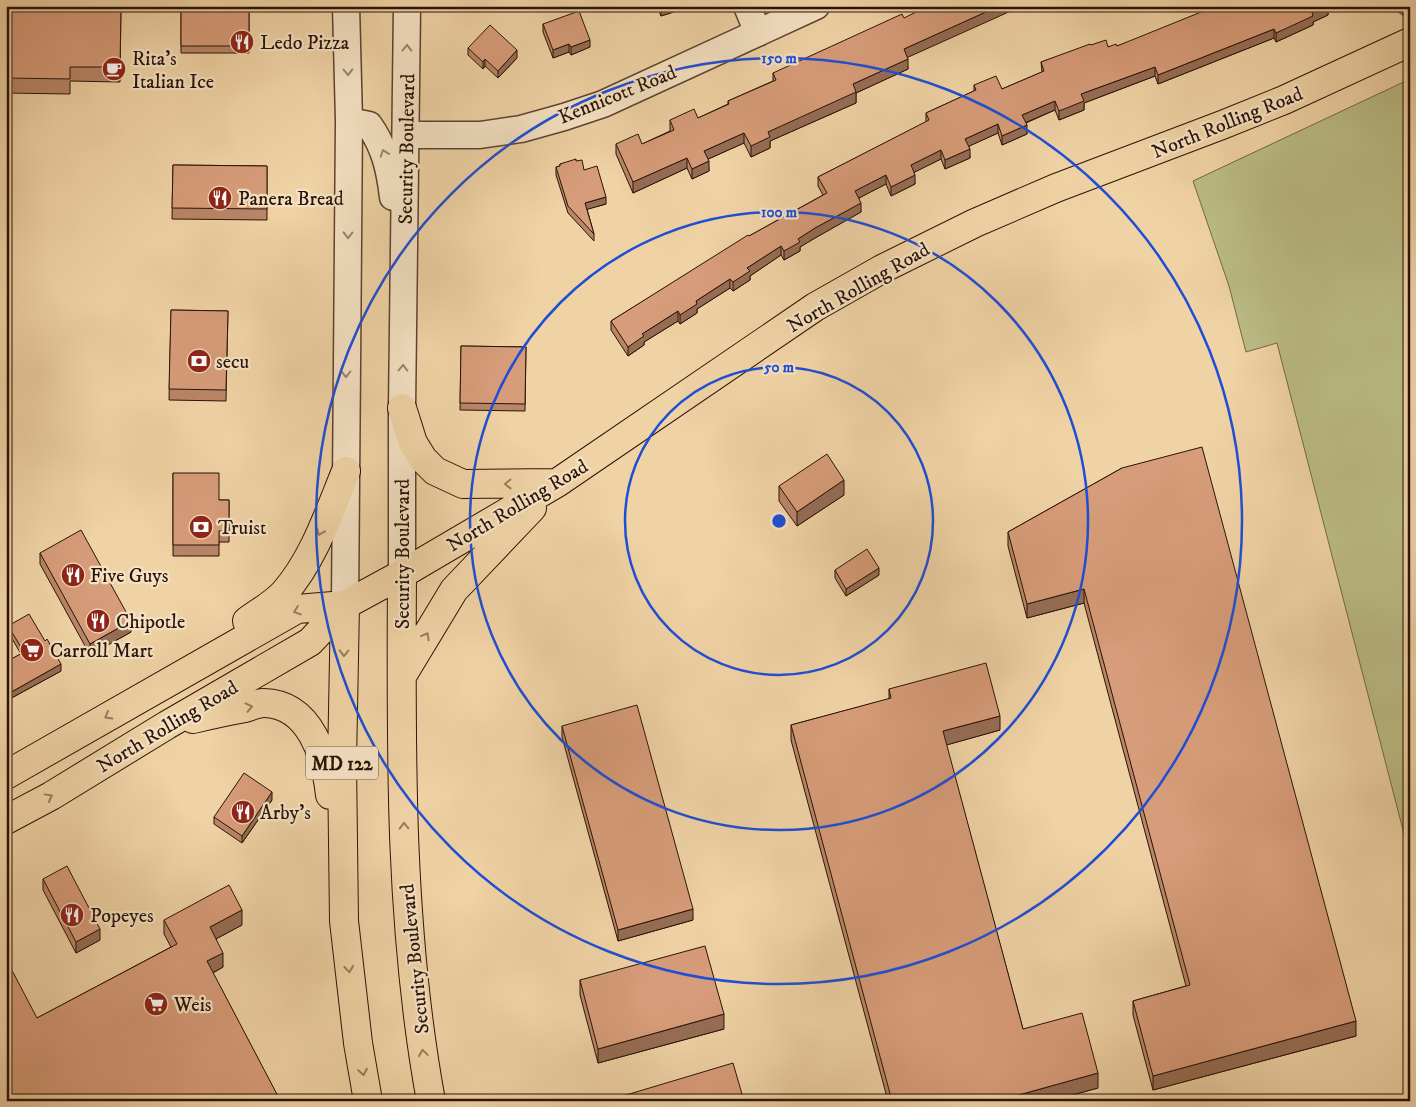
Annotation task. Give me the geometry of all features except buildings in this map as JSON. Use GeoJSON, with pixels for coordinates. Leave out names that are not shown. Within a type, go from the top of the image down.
{"type":"FeatureCollection","features":[{"type":"Feature","properties":{"kind":"main road","name":"North Rolling Road"},"geometry":{"type":"LineString","coordinates":[[6,820],[51,796],[167,725],[310,642],[345,604],[402,574],[556,483],[815,307],[882,269],[975,223],[1056,188],[1284,100],[1410,42]]}},
{"type":"Feature","properties":{"kind":"main road"},"geometry":{"type":"LineString","coordinates":[[402,408],[413,444],[423,459],[435,471],[463,484],[556,483]]}},
{"type":"Feature","properties":{"kind":"main road"},"geometry":{"type":"LineString","coordinates":[[142,697],[283,594],[301,570],[314,546],[346,471]]}},
{"type":"Feature","properties":{"kind":"main road"},"geometry":{"type":"LineString","coordinates":[[401,678],[454,590],[556,483]]}},
{"type":"Feature","properties":{"kind":"main road","name":"Security Boulevard"},"geometry":{"type":"LineString","coordinates":[[402,574],[401,678],[405,874],[415,1001],[430,1101]]}},
{"type":"Feature","properties":{"kind":"main road","name":"North Rolling Road"},"geometry":{"type":"LineString","coordinates":[[6,775],[297,609],[345,604]]}},
{"type":"Feature","properties":{"kind":"main road","name":"MD 122"},"geometry":{"type":"LineString","coordinates":[[345,604],[342,763],[344,921],[358,1043],[368,1101]]}},
{"type":"Feature","properties":{"kind":"main road"},"geometry":{"type":"LineString","coordinates":[[167,725],[264,703],[283,707],[298,715],[312,734],[327,770],[344,921]]}},
{"type":"Feature","properties":{"kind":"street"},"geometry":{"type":"LineString","coordinates":[[345,604],[349,121],[346,6]]}},
{"type":"Feature","properties":{"kind":"street","name":"Security Boulevard"},"geometry":{"type":"LineString","coordinates":[[402,574],[402,408],[408,6]]}},
{"type":"Feature","properties":{"kind":"street"},"geometry":{"type":"LineString","coordinates":[[747,6],[758,32]]}},
{"type":"Feature","properties":{"kind":"street","name":"Kennicott Road"},"geometry":{"type":"LineString","coordinates":[[406,135],[480,135],[521,129],[564,118],[603,104],[816,6]]}},
{"type":"Feature","properties":{"kind":"street"},"geometry":{"type":"LineString","coordinates":[[349,121],[369,125],[378,136],[384,152],[389,169],[404,270]]}},
{"type":"Feature","properties":{"kind":"green space"},"geometry":{"type":"Polygon","coordinates":[[[1410,79],[1410,857],[1277,343],[1246,352],[1229,286],[1193,181],[1410,79]]]}},
{"type":"Feature","properties":{"kind":"waterway"},"geometry":{"type":"LineString","coordinates":[[1393,6],[1410,17]]}},
{"type":"Feature","properties":{"kind":"place","name":"Ledo Pizza"},"geometry":{"type":"Point","coordinates":[242,42]}},
{"type":"Feature","properties":{"kind":"place","name":"Rita's Italian Ice"},"geometry":{"type":"Point","coordinates":[114,69]}},
{"type":"Feature","properties":{"kind":"place","name":"Panera Bread"},"geometry":{"type":"Point","coordinates":[220,198]}},
{"type":"Feature","properties":{"kind":"place","name":"secu"},"geometry":{"type":"Point","coordinates":[199,361]}},
{"type":"Feature","properties":{"kind":"place","name":"Truist"},"geometry":{"type":"Point","coordinates":[201,527]}},
{"type":"Feature","properties":{"kind":"place","name":"Five Guys"},"geometry":{"type":"Point","coordinates":[73,575]}},
{"type":"Feature","properties":{"kind":"place","name":"Chipotle"},"geometry":{"type":"Point","coordinates":[98,621]}},
{"type":"Feature","properties":{"kind":"place","name":"Carroll Mart"},"geometry":{"type":"Point","coordinates":[32,650]}},
{"type":"Feature","properties":{"kind":"place","name":"Arby's"},"geometry":{"type":"Point","coordinates":[243,812]}},
{"type":"Feature","properties":{"kind":"place","name":"Popeyes"},"geometry":{"type":"Point","coordinates":[72,915]}},
{"type":"Feature","properties":{"kind":"place","name":"Weis"},"geometry":{"type":"Point","coordinates":[156,1004]}}]}
